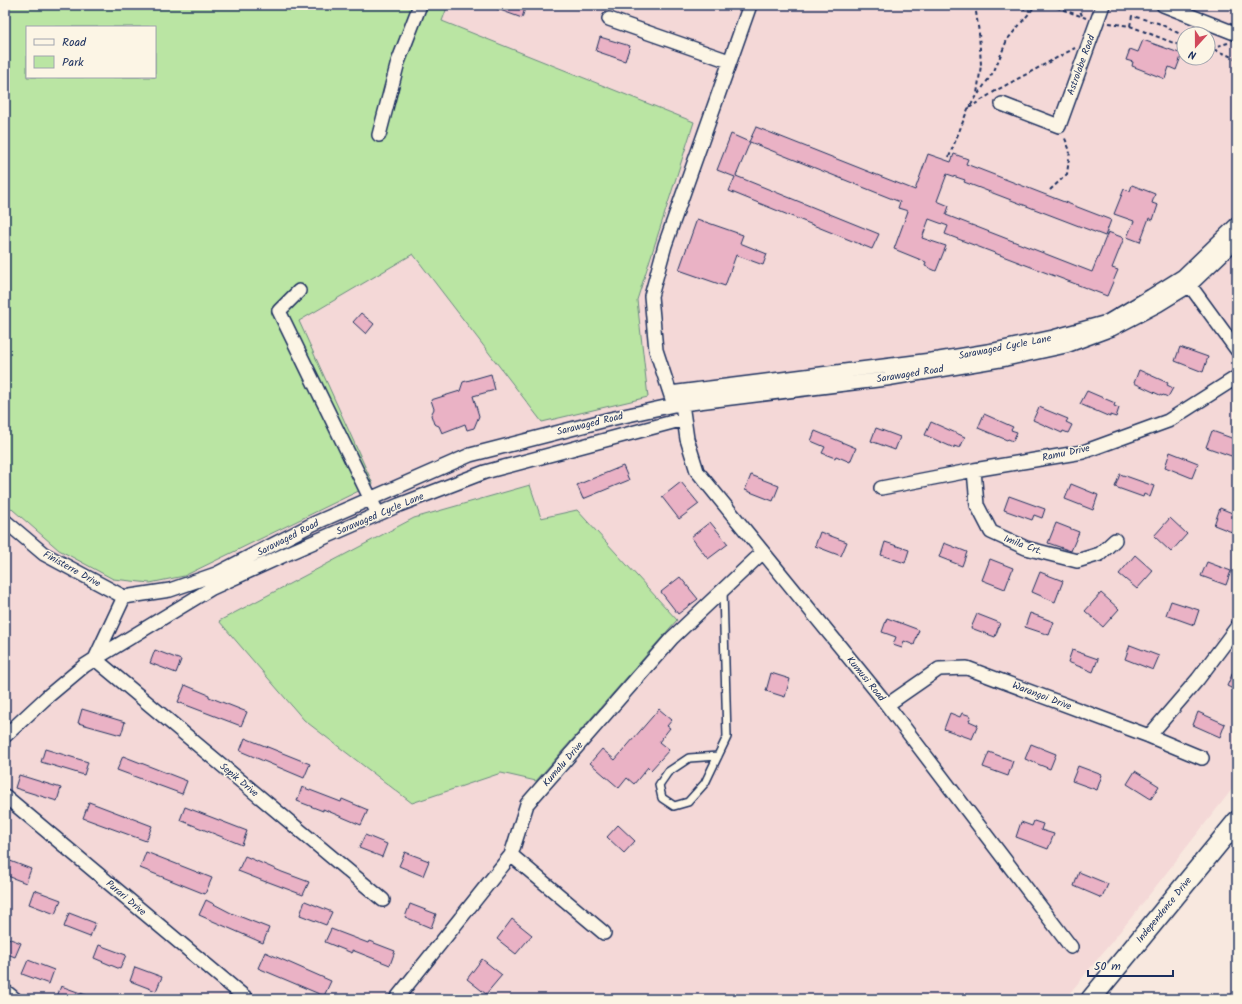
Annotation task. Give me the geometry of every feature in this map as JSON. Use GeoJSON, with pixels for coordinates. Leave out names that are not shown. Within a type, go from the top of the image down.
{"type":"FeatureCollection","features":[{"type":"Feature","properties":{"kind":"main road","name":"Independence Drive"},"geometry":{"type":"LineString","coordinates":[[1091,999],[1237,821]]}},
{"type":"Feature","properties":{"kind":"street"},"geometry":{"type":"LineString","coordinates":[[379,135],[398,62],[420,5]]}},
{"type":"Feature","properties":{"kind":"street","name":"Kumusi Road"},"geometry":{"type":"LineString","coordinates":[[750,5],[665,245],[651,296],[656,350],[675,401],[684,419],[687,439],[697,472],[887,705],[1071,947]]}},
{"type":"Feature","properties":{"kind":"street","name":"Astrolabe Road"},"geometry":{"type":"LineString","coordinates":[[1059,126],[1103,5]]}},
{"type":"Feature","properties":{"kind":"street"},"geometry":{"type":"LineString","coordinates":[[1163,5],[1233,39]]}},
{"type":"Feature","properties":{"kind":"street"},"geometry":{"type":"LineString","coordinates":[[609,19],[729,61]]}},
{"type":"Feature","properties":{"kind":"street"},"geometry":{"type":"LineString","coordinates":[[1002,104],[1059,126]]}},
{"type":"Feature","properties":{"kind":"street"},"geometry":{"type":"LineString","coordinates":[[1237,224],[1186,281],[1237,350]]}},
{"type":"Feature","properties":{"kind":"street","name":"Sarawaged Road"},"geometry":{"type":"LineString","coordinates":[[124,597],[170,590],[216,574],[313,524],[470,455],[675,401],[886,378],[1006,359],[1066,346],[1112,329],[1158,305],[1237,240]]}},
{"type":"Feature","properties":{"kind":"street"},"geometry":{"type":"LineString","coordinates":[[299,291],[279,311],[378,514]]}},
{"type":"Feature","properties":{"kind":"street","name":"Ramu Drive"},"geometry":{"type":"LineString","coordinates":[[881,488],[974,470],[1084,452],[1168,421],[1237,378]]}},
{"type":"Feature","properties":{"kind":"street","name":"Sarawaged Cycle Lane"},"geometry":{"type":"LineString","coordinates":[[95,659],[212,588],[378,514],[485,472],[684,419]]}},
{"type":"Feature","properties":{"kind":"street","name":"Imila Crt."},"geometry":{"type":"LineString","coordinates":[[974,470],[977,505],[991,532],[1026,548],[1077,562],[1100,554],[1115,540]]}},
{"type":"Feature","properties":{"kind":"street","name":"Finisterre Drive"},"geometry":{"type":"LineString","coordinates":[[5,521],[44,554],[124,597]]}},
{"type":"Feature","properties":{"kind":"street","name":"Kumalu Drive"},"geometry":{"type":"LineString","coordinates":[[396,999],[511,855],[527,804],[672,638],[763,552]]}},
{"type":"Feature","properties":{"kind":"street"},"geometry":{"type":"LineString","coordinates":[[5,736],[47,697],[84,666],[95,659],[124,597]]}},
{"type":"Feature","properties":{"kind":"street"},"geometry":{"type":"LineString","coordinates":[[1149,736],[1198,679],[1237,626]]}},
{"type":"Feature","properties":{"kind":"street"},"geometry":{"type":"LineString","coordinates":[[95,659],[383,900]]}},
{"type":"Feature","properties":{"kind":"street","name":"Warangoi Drive"},"geometry":{"type":"LineString","coordinates":[[887,705],[939,668],[967,668],[1149,736],[1202,758]]}},
{"type":"Feature","properties":{"kind":"street","name":"Purari Drive"},"geometry":{"type":"LineString","coordinates":[[5,796],[246,999]]}},
{"type":"Feature","properties":{"kind":"street"},"geometry":{"type":"LineString","coordinates":[[511,855],[604,933]]}},
{"type":"Feature","properties":{"kind":"street"},"geometry":{"type":"LineString","coordinates":[[5,991],[15,999]]}},
{"type":"Feature","properties":{"kind":"lane"},"geometry":{"type":"LineString","coordinates":[[718,756],[689,758],[668,772],[659,785],[662,798],[674,806],[688,802],[705,783],[718,756],[727,737],[723,590]]}},
{"type":"Feature","properties":{"kind":"path"},"geometry":{"type":"LineString","coordinates":[[975,5],[981,65],[977,95]]}},
{"type":"Feature","properties":{"kind":"path"},"geometry":{"type":"LineString","coordinates":[[1015,5],[1030,11]]}},
{"type":"Feature","properties":{"kind":"path"},"geometry":{"type":"LineString","coordinates":[[949,157],[968,109],[994,71],[1007,40],[1036,5]]}},
{"type":"Feature","properties":{"kind":"path"},"geometry":{"type":"LineString","coordinates":[[1050,5],[1097,22],[1130,26],[1176,44]]}},
{"type":"Feature","properties":{"kind":"path"},"geometry":{"type":"LineString","coordinates":[[1078,5],[1083,18]]}},
{"type":"Feature","properties":{"kind":"path"},"geometry":{"type":"LineString","coordinates":[[1130,26],[1132,16],[1158,23],[1176,32]]}},
{"type":"Feature","properties":{"kind":"path"},"geometry":{"type":"LineString","coordinates":[[1216,45],[1233,39]]}},
{"type":"Feature","properties":{"kind":"path"},"geometry":{"type":"LineString","coordinates":[[968,109],[997,90],[1090,40]]}},
{"type":"Feature","properties":{"kind":"path"},"geometry":{"type":"LineString","coordinates":[[1216,50],[1237,58]]}},
{"type":"Feature","properties":{"kind":"path"},"geometry":{"type":"LineString","coordinates":[[1050,190],[1067,174],[1070,150],[1059,126]]}},
{"type":"Feature","properties":{"kind":"shaded area"},"geometry":{"type":"Polygon","coordinates":[[[5,5],[1237,5],[1237,783],[1065,999],[5,999],[5,5]]]}},
{"type":"Feature","properties":{"kind":"green space"},"geometry":{"type":"Polygon","coordinates":[[[8,5],[448,5],[442,21],[694,122],[637,300],[648,397],[542,422],[413,254],[299,321],[373,484],[184,576],[150,583],[113,579],[59,550],[5,503],[5,7],[8,5]]]}},
{"type":"Feature","properties":{"kind":"green space"},"geometry":{"type":"Polygon","coordinates":[[[530,485],[541,518],[577,510],[677,620],[536,781],[501,773],[412,803],[304,720],[219,621],[414,518],[530,485]]]}},
{"type":"Feature","properties":{"kind":"building"},"geometry":{"type":"Polygon","coordinates":[[[526,5],[522,18],[489,6],[526,5]]]}},
{"type":"Feature","properties":{"kind":"building"},"geometry":{"type":"Polygon","coordinates":[[[600,37],[630,46],[625,61],[596,51],[600,37]]]}},
{"type":"Feature","properties":{"kind":"building"},"geometry":{"type":"Polygon","coordinates":[[[1143,40],[1176,52],[1176,66],[1178,66],[1176,70],[1169,67],[1165,79],[1132,66],[1133,62],[1126,60],[1130,49],[1138,52],[1143,40]]]}},
{"type":"Feature","properties":{"kind":"building"},"geometry":{"type":"Polygon","coordinates":[[[756,127],[915,190],[928,154],[951,162],[954,154],[968,159],[966,164],[1111,220],[1105,236],[964,182],[965,180],[947,174],[937,201],[949,206],[946,215],[1092,272],[1108,232],[1124,238],[1112,268],[1118,270],[1107,296],[945,234],[948,226],[929,219],[922,238],[946,246],[936,271],[925,266],[926,262],[894,249],[908,211],[898,208],[900,202],[750,142],[736,176],[879,234],[872,249],[729,191],[735,177],[717,170],[731,134],[749,142],[756,127]]]}},
{"type":"Feature","properties":{"kind":"building"},"geometry":{"type":"Polygon","coordinates":[[[1132,185],[1155,194],[1152,203],[1158,205],[1153,220],[1149,218],[1140,242],[1127,237],[1134,221],[1114,214],[1124,189],[1130,191],[1132,185]]]}},
{"type":"Feature","properties":{"kind":"building"},"geometry":{"type":"Polygon","coordinates":[[[697,219],[743,235],[740,243],[767,254],[763,265],[736,255],[725,286],[679,270],[697,219]]]}},
{"type":"Feature","properties":{"kind":"building"},"geometry":{"type":"Polygon","coordinates":[[[361,313],[374,324],[366,334],[353,322],[361,313]]]}},
{"type":"Feature","properties":{"kind":"building"},"geometry":{"type":"Polygon","coordinates":[[[1180,347],[1208,357],[1203,372],[1175,361],[1180,347]]]}},
{"type":"Feature","properties":{"kind":"building"},"geometry":{"type":"Polygon","coordinates":[[[1139,370],[1168,383],[1167,385],[1173,388],[1168,397],[1162,396],[1134,383],[1139,370]]]}},
{"type":"Feature","properties":{"kind":"building"},"geometry":{"type":"Polygon","coordinates":[[[491,374],[495,390],[473,396],[479,416],[474,428],[467,430],[465,424],[442,433],[439,426],[434,424],[431,415],[434,409],[431,400],[460,391],[463,382],[491,374]]]}},
{"type":"Feature","properties":{"kind":"building"},"geometry":{"type":"Polygon","coordinates":[[[1087,391],[1115,403],[1114,406],[1119,408],[1116,417],[1110,415],[1110,417],[1080,404],[1087,391]]]}},
{"type":"Feature","properties":{"kind":"building"},"geometry":{"type":"Polygon","coordinates":[[[1039,407],[1068,419],[1066,422],[1072,425],[1068,433],[1063,431],[1062,433],[1033,420],[1039,407]]]}},
{"type":"Feature","properties":{"kind":"building"},"geometry":{"type":"Polygon","coordinates":[[[984,414],[1013,427],[1011,430],[1017,432],[1013,441],[978,428],[984,414]]]}},
{"type":"Feature","properties":{"kind":"building"},"geometry":{"type":"Polygon","coordinates":[[[931,422],[965,437],[960,448],[954,446],[954,448],[925,435],[931,422]]]}},
{"type":"Feature","properties":{"kind":"building"},"geometry":{"type":"Polygon","coordinates":[[[876,428],[900,437],[895,450],[871,441],[876,428]]]}},
{"type":"Feature","properties":{"kind":"building"},"geometry":{"type":"Polygon","coordinates":[[[815,431],[856,448],[850,462],[836,456],[835,458],[822,453],[825,447],[811,441],[815,431]]]}},
{"type":"Feature","properties":{"kind":"building"},"geometry":{"type":"Polygon","coordinates":[[[1212,431],[1237,440],[1237,458],[1206,447],[1212,431]]]}},
{"type":"Feature","properties":{"kind":"building"},"geometry":{"type":"Polygon","coordinates":[[[1170,452],[1198,463],[1192,478],[1165,467],[1170,452]]]}},
{"type":"Feature","properties":{"kind":"building"},"geometry":{"type":"Polygon","coordinates":[[[623,466],[629,480],[583,499],[577,485],[623,466]]]}},
{"type":"Feature","properties":{"kind":"building"},"geometry":{"type":"Polygon","coordinates":[[[1120,474],[1154,486],[1150,497],[1144,494],[1143,497],[1115,487],[1120,474]]]}},
{"type":"Feature","properties":{"kind":"building"},"geometry":{"type":"Polygon","coordinates":[[[751,475],[779,486],[773,501],[745,490],[751,475]]]}},
{"type":"Feature","properties":{"kind":"building"},"geometry":{"type":"Polygon","coordinates":[[[681,482],[699,504],[679,519],[662,497],[681,482]]]}},
{"type":"Feature","properties":{"kind":"building"},"geometry":{"type":"Polygon","coordinates":[[[1071,484],[1098,495],[1093,510],[1065,499],[1071,484]]]}},
{"type":"Feature","properties":{"kind":"building"},"geometry":{"type":"Polygon","coordinates":[[[1009,496],[1045,509],[1042,518],[1034,515],[1032,520],[1004,510],[1009,496]]]}},
{"type":"Feature","properties":{"kind":"building"},"geometry":{"type":"Polygon","coordinates":[[[1220,508],[1237,515],[1237,534],[1214,525],[1220,508]]]}},
{"type":"Feature","properties":{"kind":"building"},"geometry":{"type":"Polygon","coordinates":[[[1170,518],[1187,534],[1171,552],[1154,536],[1170,518]]]}},
{"type":"Feature","properties":{"kind":"building"},"geometry":{"type":"Polygon","coordinates":[[[710,522],[728,544],[708,559],[691,537],[710,522]]]}},
{"type":"Feature","properties":{"kind":"building"},"geometry":{"type":"Polygon","coordinates":[[[1056,523],[1079,532],[1071,551],[1048,543],[1056,523]]]}},
{"type":"Feature","properties":{"kind":"building"},"geometry":{"type":"Polygon","coordinates":[[[820,532],[847,542],[841,556],[815,546],[820,532]]]}},
{"type":"Feature","properties":{"kind":"building"},"geometry":{"type":"Polygon","coordinates":[[[885,542],[909,550],[905,563],[881,555],[885,542]]]}},
{"type":"Feature","properties":{"kind":"building"},"geometry":{"type":"Polygon","coordinates":[[[944,543],[967,552],[962,566],[939,557],[944,543]]]}},
{"type":"Feature","properties":{"kind":"building"},"geometry":{"type":"Polygon","coordinates":[[[1135,555],[1153,571],[1137,589],[1119,574],[1135,555]]]}},
{"type":"Feature","properties":{"kind":"building"},"geometry":{"type":"Polygon","coordinates":[[[990,559],[1013,568],[1005,589],[982,580],[990,559]]]}},
{"type":"Feature","properties":{"kind":"building"},"geometry":{"type":"Polygon","coordinates":[[[1207,562],[1231,571],[1226,585],[1201,576],[1207,562]]]}},
{"type":"Feature","properties":{"kind":"building"},"geometry":{"type":"Polygon","coordinates":[[[1040,572],[1063,581],[1055,602],[1032,592],[1040,572]]]}},
{"type":"Feature","properties":{"kind":"building"},"geometry":{"type":"Polygon","coordinates":[[[680,577],[698,599],[678,614],[661,592],[680,577]]]}},
{"type":"Feature","properties":{"kind":"building"},"geometry":{"type":"Polygon","coordinates":[[[1101,593],[1119,609],[1103,627],[1085,611],[1101,593]]]}},
{"type":"Feature","properties":{"kind":"building"},"geometry":{"type":"Polygon","coordinates":[[[1171,601],[1199,610],[1194,625],[1166,615],[1171,601]]]}},
{"type":"Feature","properties":{"kind":"building"},"geometry":{"type":"Polygon","coordinates":[[[1030,613],[1054,622],[1049,635],[1025,627],[1030,613]]]}},
{"type":"Feature","properties":{"kind":"building"},"geometry":{"type":"Polygon","coordinates":[[[977,614],[1000,623],[995,637],[971,628],[977,614]]]}},
{"type":"Feature","properties":{"kind":"building"},"geometry":{"type":"Polygon","coordinates":[[[887,618],[919,630],[914,645],[904,641],[902,648],[893,645],[896,637],[882,632],[887,618]]]}},
{"type":"Feature","properties":{"kind":"building"},"geometry":{"type":"Polygon","coordinates":[[[1130,645],[1159,656],[1153,670],[1125,659],[1130,645]]]}},
{"type":"Feature","properties":{"kind":"building"},"geometry":{"type":"Polygon","coordinates":[[[155,650],[181,660],[176,673],[150,663],[155,650]]]}},
{"type":"Feature","properties":{"kind":"building"},"geometry":{"type":"Polygon","coordinates":[[[1072,650],[1098,659],[1093,672],[1068,662],[1072,650]]]}},
{"type":"Feature","properties":{"kind":"building"},"geometry":{"type":"Polygon","coordinates":[[[1237,663],[1237,691],[1227,686],[1237,663]]]}},
{"type":"Feature","properties":{"kind":"building"},"geometry":{"type":"Polygon","coordinates":[[[771,673],[790,679],[785,697],[766,691],[771,673]]]}},
{"type":"Feature","properties":{"kind":"building"},"geometry":{"type":"Polygon","coordinates":[[[185,685],[209,695],[209,697],[247,712],[241,726],[178,702],[185,685]]]}},
{"type":"Feature","properties":{"kind":"building"},"geometry":{"type":"Polygon","coordinates":[[[82,709],[125,722],[121,735],[78,723],[82,709]]]}},
{"type":"Feature","properties":{"kind":"building"},"geometry":{"type":"Polygon","coordinates":[[[659,709],[672,720],[667,726],[670,728],[659,742],[669,750],[651,770],[648,767],[634,784],[627,778],[619,788],[590,763],[602,749],[615,760],[659,709]]]}},
{"type":"Feature","properties":{"kind":"building"},"geometry":{"type":"Polygon","coordinates":[[[1198,712],[1225,724],[1220,737],[1193,725],[1198,712]]]}},
{"type":"Feature","properties":{"kind":"building"},"geometry":{"type":"Polygon","coordinates":[[[950,713],[960,717],[962,713],[971,716],[969,721],[978,725],[972,739],[944,729],[950,713]]]}},
{"type":"Feature","properties":{"kind":"building"},"geometry":{"type":"Polygon","coordinates":[[[245,738],[310,764],[304,778],[240,751],[245,738]]]}},
{"type":"Feature","properties":{"kind":"building"},"geometry":{"type":"Polygon","coordinates":[[[1031,744],[1056,754],[1050,769],[1025,759],[1031,744]]]}},
{"type":"Feature","properties":{"kind":"building"},"geometry":{"type":"Polygon","coordinates":[[[45,749],[88,762],[84,775],[41,762],[45,749]]]}},
{"type":"Feature","properties":{"kind":"building"},"geometry":{"type":"Polygon","coordinates":[[[989,752],[1013,761],[1008,776],[983,767],[989,752]]]}},
{"type":"Feature","properties":{"kind":"building"},"geometry":{"type":"Polygon","coordinates":[[[123,756],[187,781],[182,794],[117,770],[123,756]]]}},
{"type":"Feature","properties":{"kind":"building"},"geometry":{"type":"Polygon","coordinates":[[[1078,766],[1102,775],[1097,790],[1072,781],[1078,766]]]}},
{"type":"Feature","properties":{"kind":"building"},"geometry":{"type":"Polygon","coordinates":[[[1135,771],[1159,786],[1151,799],[1127,784],[1135,771]]]}},
{"type":"Feature","properties":{"kind":"building"},"geometry":{"type":"Polygon","coordinates":[[[19,775],[61,788],[57,801],[15,788],[19,775]]]}},
{"type":"Feature","properties":{"kind":"building"},"geometry":{"type":"Polygon","coordinates":[[[302,787],[341,802],[342,799],[368,810],[361,825],[323,809],[323,811],[297,801],[302,787]]]}},
{"type":"Feature","properties":{"kind":"building"},"geometry":{"type":"Polygon","coordinates":[[[89,802],[152,826],[146,841],[83,818],[89,802]]]}},
{"type":"Feature","properties":{"kind":"building"},"geometry":{"type":"Polygon","coordinates":[[[185,807],[247,831],[242,845],[180,820],[185,807]]]}},
{"type":"Feature","properties":{"kind":"building"},"geometry":{"type":"Polygon","coordinates":[[[1034,821],[1043,824],[1041,830],[1054,834],[1048,849],[1016,837],[1021,822],[1032,826],[1034,821]]]}},
{"type":"Feature","properties":{"kind":"building"},"geometry":{"type":"Polygon","coordinates":[[[618,825],[635,841],[624,853],[607,837],[618,825]]]}},
{"type":"Feature","properties":{"kind":"building"},"geometry":{"type":"Polygon","coordinates":[[[365,835],[387,844],[382,857],[359,848],[365,835]]]}},
{"type":"Feature","properties":{"kind":"building"},"geometry":{"type":"Polygon","coordinates":[[[146,852],[212,878],[205,894],[140,868],[146,852]]]}},
{"type":"Feature","properties":{"kind":"building"},"geometry":{"type":"Polygon","coordinates":[[[405,852],[429,861],[423,876],[399,866],[405,852]]]}},
{"type":"Feature","properties":{"kind":"building"},"geometry":{"type":"Polygon","coordinates":[[[245,856],[309,882],[303,895],[238,871],[245,856]]]}},
{"type":"Feature","properties":{"kind":"building"},"geometry":{"type":"Polygon","coordinates":[[[5,859],[31,869],[26,883],[5,875],[5,859]]]}},
{"type":"Feature","properties":{"kind":"building"},"geometry":{"type":"Polygon","coordinates":[[[1079,872],[1108,884],[1102,898],[1074,886],[1079,872]]]}},
{"type":"Feature","properties":{"kind":"building"},"geometry":{"type":"Polygon","coordinates":[[[34,890],[61,900],[55,914],[29,904],[34,890]]]}},
{"type":"Feature","properties":{"kind":"building"},"geometry":{"type":"Polygon","coordinates":[[[206,900],[231,913],[269,928],[263,943],[199,915],[206,900]]]}},
{"type":"Feature","properties":{"kind":"building"},"geometry":{"type":"Polygon","coordinates":[[[305,901],[332,912],[326,925],[300,915],[305,901]]]}},
{"type":"Feature","properties":{"kind":"building"},"geometry":{"type":"Polygon","coordinates":[[[410,904],[436,914],[431,928],[405,917],[410,904]]]}},
{"type":"Feature","properties":{"kind":"building"},"geometry":{"type":"Polygon","coordinates":[[[69,913],[95,923],[90,937],[64,927],[69,913]]]}},
{"type":"Feature","properties":{"kind":"building"},"geometry":{"type":"Polygon","coordinates":[[[512,919],[532,935],[516,954],[497,939],[512,919]]]}},
{"type":"Feature","properties":{"kind":"building"},"geometry":{"type":"Polygon","coordinates":[[[331,929],[368,943],[369,941],[395,951],[390,965],[352,950],[352,953],[325,942],[331,929]]]}},
{"type":"Feature","properties":{"kind":"building"},"geometry":{"type":"Polygon","coordinates":[[[5,937],[21,943],[15,957],[5,953],[5,937]]]}},
{"type":"Feature","properties":{"kind":"building"},"geometry":{"type":"Polygon","coordinates":[[[99,945],[126,955],[120,969],[94,958],[99,945]]]}},
{"type":"Feature","properties":{"kind":"building"},"geometry":{"type":"Polygon","coordinates":[[[265,952],[331,981],[324,996],[258,968],[265,952]]]}},
{"type":"Feature","properties":{"kind":"building"},"geometry":{"type":"Polygon","coordinates":[[[482,959],[502,975],[486,994],[467,979],[482,959]]]}},
{"type":"Feature","properties":{"kind":"building"},"geometry":{"type":"Polygon","coordinates":[[[28,960],[54,970],[49,984],[22,974],[28,960]]]}},
{"type":"Feature","properties":{"kind":"building"},"geometry":{"type":"Polygon","coordinates":[[[135,967],[162,977],[156,991],[130,981],[135,967]]]}},
{"type":"Feature","properties":{"kind":"building"},"geometry":{"type":"Polygon","coordinates":[[[61,986],[94,998],[94,999],[56,999],[61,986]]]}}]}
